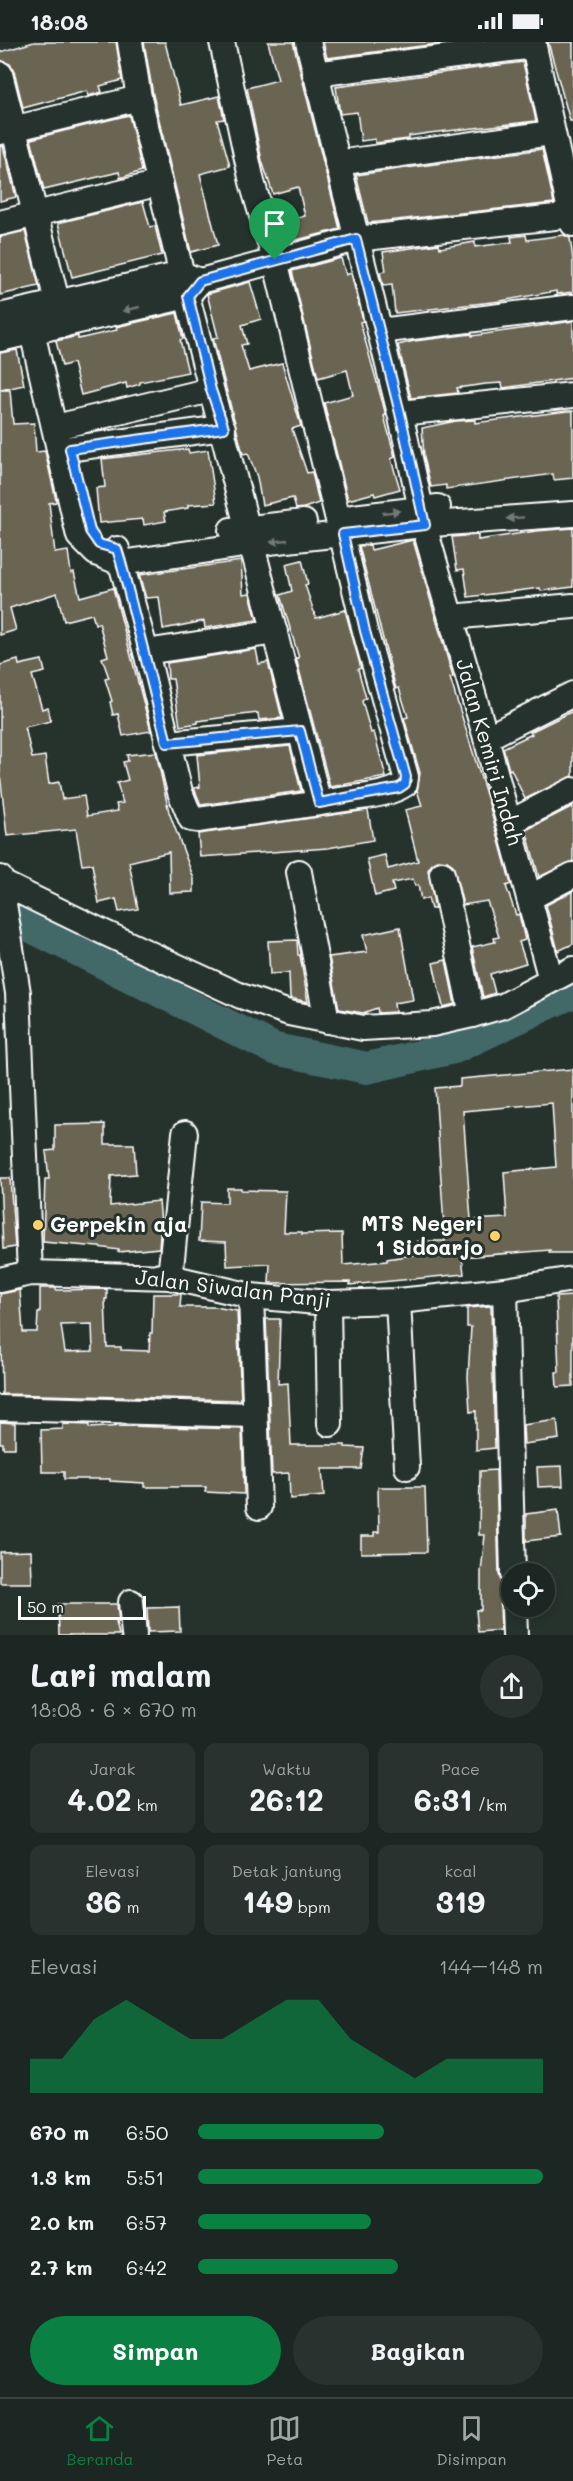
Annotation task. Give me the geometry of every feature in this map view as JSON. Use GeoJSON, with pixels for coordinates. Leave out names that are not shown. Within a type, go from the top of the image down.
{"type":"FeatureCollection","features":[{"type":"Feature","properties":{"kind":"street"},"geometry":{"type":"LineString","coordinates":[[130,42],[139,98],[160,183],[190,284],[211,390],[224,428],[249,535],[319,803]]}},
{"type":"Feature","properties":{"kind":"street"},"geometry":{"type":"LineString","coordinates":[[119,556],[146,652],[180,792],[191,819],[198,820],[319,803],[399,788],[405,784],[406,777],[365,631],[275,260],[252,182],[222,42]]}},
{"type":"Feature","properties":{"kind":"street","name":"Jalan Kemiri Indah"},"geometry":{"type":"LineString","coordinates":[[308,42],[400,413],[423,517],[486,738],[551,980]]}},
{"type":"Feature","properties":{"kind":"street"},"geometry":{"type":"LineString","coordinates":[[0,339],[44,318],[190,284],[356,239],[572,218],[551,133],[533,44],[315,74]]}},
{"type":"Feature","properties":{"kind":"street"},"geometry":{"type":"LineString","coordinates":[[0,74],[7,131],[35,214],[44,318],[65,450],[90,531],[99,544],[119,556],[249,535],[423,517],[573,497]]}},
{"type":"Feature","properties":{"kind":"street"},"geometry":{"type":"LineString","coordinates":[[7,131],[139,98]]}},
{"type":"Feature","properties":{"kind":"street"},"geometry":{"type":"LineString","coordinates":[[337,163],[551,133]]}},
{"type":"Feature","properties":{"kind":"street"},"geometry":{"type":"LineString","coordinates":[[0,223],[160,183]]}},
{"type":"Feature","properties":{"kind":"street"},"geometry":{"type":"LineString","coordinates":[[380,331],[573,307]]}},
{"type":"Feature","properties":{"kind":"street"},"geometry":{"type":"LineString","coordinates":[[0,316],[44,318]]}},
{"type":"Feature","properties":{"kind":"street"},"geometry":{"type":"LineString","coordinates":[[44,318],[64,425],[65,450]]}},
{"type":"Feature","properties":{"kind":"street"},"geometry":{"type":"LineString","coordinates":[[64,425],[211,390]]}},
{"type":"Feature","properties":{"kind":"street"},"geometry":{"type":"LineString","coordinates":[[400,413],[573,395]]}},
{"type":"Feature","properties":{"kind":"street"},"geometry":{"type":"LineString","coordinates":[[65,450],[224,428]]}},
{"type":"Feature","properties":{"kind":"street"},"geometry":{"type":"LineString","coordinates":[[423,517],[573,514]]}},
{"type":"Feature","properties":{"kind":"street"},"geometry":{"type":"LineString","coordinates":[[451,616],[573,606]]}},
{"type":"Feature","properties":{"kind":"street"},"geometry":{"type":"LineString","coordinates":[[146,652],[275,632]]}},
{"type":"Feature","properties":{"kind":"street"},"geometry":{"type":"LineString","coordinates":[[486,738],[573,694]]}},
{"type":"Feature","properties":{"kind":"street"},"geometry":{"type":"LineString","coordinates":[[167,743],[300,731]]}},
{"type":"Feature","properties":{"kind":"street"},"geometry":{"type":"LineString","coordinates":[[509,823],[573,790]]}},
{"type":"Feature","properties":{"kind":"street"},"geometry":{"type":"LineString","coordinates":[[299,872],[327,1021]]}},
{"type":"Feature","properties":{"kind":"street"},"geometry":{"type":"LineString","coordinates":[[442,874],[472,1016]]}},
{"type":"Feature","properties":{"kind":"street"},"geometry":{"type":"LineString","coordinates":[[529,898],[573,875]]}},
{"type":"Feature","properties":{"kind":"street"},"geometry":{"type":"LineString","coordinates":[[30,1273],[1,885],[241,996],[290,1013],[363,1028],[432,1024],[472,1016],[503,1005],[573,969]]}},
{"type":"Feature","properties":{"kind":"street"},"geometry":{"type":"LineString","coordinates":[[170,1278],[185,1133]]}},
{"type":"Feature","properties":{"kind":"street","name":"Jalan Siwalan Panji"},"geometry":{"type":"LineString","coordinates":[[0,1280],[30,1273],[170,1278],[251,1296],[328,1303],[398,1301],[505,1290],[573,1279]]}},
{"type":"Feature","properties":{"kind":"street"},"geometry":{"type":"LineString","coordinates":[[505,1290],[513,1563]]}},
{"type":"Feature","properties":{"kind":"street"},"geometry":{"type":"LineString","coordinates":[[251,1296],[259,1507]]}},
{"type":"Feature","properties":{"kind":"street"},"geometry":{"type":"LineString","coordinates":[[398,1301],[407,1467]]}},
{"type":"Feature","properties":{"kind":"street"},"geometry":{"type":"LineString","coordinates":[[328,1303],[330,1424]]}},
{"type":"Feature","properties":{"kind":"street"},"geometry":{"type":"LineString","coordinates":[[0,1408],[254,1415]]}},
{"type":"Feature","properties":{"kind":"street"},"geometry":{"type":"LineString","coordinates":[[131,1602],[134,1635]]}},
{"type":"Feature","properties":{"kind":"street"},"geometry":{"type":"LineString","coordinates":[[514,1617],[515,1635]]}},
{"type":"Feature","properties":{"kind":"building"},"geometry":{"type":"Polygon","coordinates":[[[34,42],[116,42],[122,80],[100,86],[102,92],[88,96],[87,91],[23,108],[14,70],[10,64],[0,60],[0,52],[34,42]]]}},
{"type":"Feature","properties":{"kind":"building"},"geometry":{"type":"Polygon","coordinates":[[[144,42],[165,42],[181,105],[219,96],[224,119],[217,120],[230,166],[200,174],[218,245],[191,252],[153,95],[144,42]]]}},
{"type":"Feature","properties":{"kind":"building"},"geometry":{"type":"Polygon","coordinates":[[[268,42],[293,42],[340,229],[285,243],[279,223],[305,216],[298,187],[273,194],[262,161],[247,88],[278,80],[268,42]]]}},
{"type":"Feature","properties":{"kind":"building"},"geometry":{"type":"Polygon","coordinates":[[[323,42],[453,42],[327,58],[323,42]]]}},
{"type":"Feature","properties":{"kind":"building"},"geometry":{"type":"Polygon","coordinates":[[[548,42],[573,42],[573,121],[570,121],[548,42]]]}},
{"type":"Feature","properties":{"kind":"building"},"geometry":{"type":"Polygon","coordinates":[[[523,62],[536,121],[429,133],[409,136],[409,139],[375,143],[375,139],[361,141],[357,112],[340,114],[336,87],[523,62]]]}},
{"type":"Feature","properties":{"kind":"building"},"geometry":{"type":"Polygon","coordinates":[[[129,115],[142,171],[120,178],[119,172],[44,190],[31,139],[129,115]]]}},
{"type":"Feature","properties":{"kind":"building"},"geometry":{"type":"Polygon","coordinates":[[[0,146],[3,146],[16,197],[0,201],[0,146]]]}},
{"type":"Feature","properties":{"kind":"building"},"geometry":{"type":"Polygon","coordinates":[[[542,149],[554,203],[368,223],[356,175],[542,149]]]}},
{"type":"Feature","properties":{"kind":"building"},"geometry":{"type":"Polygon","coordinates":[[[143,202],[150,227],[155,226],[162,255],[72,277],[58,223],[143,202]]]}},
{"type":"Feature","properties":{"kind":"building"},"geometry":{"type":"Polygon","coordinates":[[[25,231],[39,286],[0,295],[0,237],[25,231]]]}},
{"type":"Feature","properties":{"kind":"building"},"geometry":{"type":"Polygon","coordinates":[[[526,235],[527,240],[564,235],[570,238],[573,259],[573,292],[557,294],[556,291],[501,301],[395,313],[392,285],[383,286],[380,272],[386,271],[383,252],[439,244],[440,248],[475,242],[475,247],[512,242],[511,237],[526,235]]]}},
{"type":"Feature","properties":{"kind":"building"},"geometry":{"type":"Polygon","coordinates":[[[341,258],[346,275],[351,273],[363,321],[360,322],[386,415],[384,416],[395,457],[391,459],[400,489],[348,500],[324,403],[353,395],[347,370],[318,378],[292,271],[341,258]]]}},
{"type":"Feature","properties":{"kind":"building"},"geometry":{"type":"Polygon","coordinates":[[[250,282],[261,319],[242,325],[247,344],[241,345],[249,371],[282,363],[301,426],[292,429],[307,473],[312,472],[319,503],[304,508],[296,509],[293,498],[262,505],[257,477],[248,453],[243,454],[213,338],[218,337],[207,294],[250,282]]]}},
{"type":"Feature","properties":{"kind":"building"},"geometry":{"type":"Polygon","coordinates":[[[177,313],[183,339],[180,340],[188,372],[140,382],[140,384],[127,388],[126,383],[81,395],[73,363],[62,366],[56,341],[78,336],[78,339],[117,330],[116,327],[177,313]]]}},
{"type":"Feature","properties":{"kind":"building"},"geometry":{"type":"Polygon","coordinates":[[[573,321],[573,378],[503,388],[502,383],[486,384],[457,388],[458,393],[411,398],[398,345],[573,321]]]}},
{"type":"Feature","properties":{"kind":"building"},"geometry":{"type":"Polygon","coordinates":[[[17,350],[24,385],[1,390],[10,390],[13,424],[34,423],[36,452],[45,451],[56,500],[56,502],[49,503],[55,553],[68,551],[71,573],[74,572],[80,597],[113,588],[151,731],[123,736],[118,714],[113,715],[110,702],[112,701],[105,679],[109,678],[102,658],[108,656],[99,623],[95,624],[92,614],[64,621],[57,593],[10,608],[16,630],[0,635],[0,353],[17,350]]]}},
{"type":"Feature","properties":{"kind":"building"},"geometry":{"type":"Polygon","coordinates":[[[573,411],[573,478],[554,480],[553,474],[446,489],[446,485],[431,487],[424,457],[422,428],[456,421],[475,420],[475,423],[573,411]]]}},
{"type":"Feature","properties":{"kind":"building"},"geometry":{"type":"Polygon","coordinates":[[[188,449],[189,453],[208,450],[216,503],[188,505],[188,508],[164,512],[166,521],[144,525],[143,519],[99,523],[96,488],[105,487],[102,459],[188,449]]]}},
{"type":"Feature","properties":{"kind":"building"},"geometry":{"type":"Polygon","coordinates":[[[573,528],[573,587],[541,591],[540,588],[468,597],[464,569],[457,570],[452,537],[478,535],[478,540],[573,528]]]}},
{"type":"Feature","properties":{"kind":"building"},"geometry":{"type":"Polygon","coordinates":[[[413,540],[453,677],[450,678],[511,884],[506,886],[516,915],[519,914],[525,940],[519,942],[526,963],[490,974],[495,993],[483,997],[472,947],[495,942],[494,938],[499,937],[487,901],[463,905],[453,865],[440,860],[432,864],[428,870],[435,909],[431,909],[428,898],[421,900],[418,885],[415,886],[413,879],[392,883],[394,891],[375,896],[367,859],[385,855],[388,869],[418,861],[405,810],[422,806],[417,790],[420,773],[404,718],[408,717],[399,688],[396,689],[359,546],[370,545],[371,550],[413,540]]]}},
{"type":"Feature","properties":{"kind":"building"},"geometry":{"type":"Polygon","coordinates":[[[302,560],[308,584],[305,585],[316,618],[345,610],[361,668],[358,669],[366,698],[362,701],[371,733],[374,732],[386,777],[330,787],[296,658],[299,658],[280,595],[292,591],[286,564],[302,560]]]}},
{"type":"Feature","properties":{"kind":"building"},"geometry":{"type":"Polygon","coordinates":[[[241,561],[243,594],[250,593],[257,620],[205,628],[204,621],[163,629],[159,597],[146,598],[139,575],[241,561]]]}},
{"type":"Feature","properties":{"kind":"building"},"geometry":{"type":"Polygon","coordinates":[[[256,649],[259,664],[268,662],[282,718],[259,720],[258,713],[198,721],[198,723],[180,726],[173,679],[168,679],[167,663],[256,649]]]}},
{"type":"Feature","properties":{"kind":"building"},"geometry":{"type":"Polygon","coordinates":[[[18,660],[19,665],[42,660],[45,672],[32,675],[42,709],[48,707],[51,721],[25,727],[32,758],[45,756],[49,784],[59,782],[62,799],[84,796],[87,816],[118,811],[116,804],[123,803],[117,783],[128,780],[123,762],[128,761],[127,755],[156,752],[169,812],[194,879],[194,892],[170,893],[169,852],[129,862],[138,909],[119,912],[116,899],[99,903],[92,864],[82,865],[76,829],[7,836],[0,773],[0,665],[18,660]]]}},
{"type":"Feature","properties":{"kind":"building"},"geometry":{"type":"Polygon","coordinates":[[[573,711],[573,776],[525,799],[511,769],[509,770],[503,748],[573,711]]]}},
{"type":"Feature","properties":{"kind":"building"},"geometry":{"type":"Polygon","coordinates":[[[290,746],[301,791],[201,805],[194,788],[200,787],[197,755],[290,746]]]}},
{"type":"Feature","properties":{"kind":"building"},"geometry":{"type":"Polygon","coordinates":[[[573,806],[573,861],[539,877],[526,830],[573,806]]]}},
{"type":"Feature","properties":{"kind":"building"},"geometry":{"type":"Polygon","coordinates":[[[368,810],[373,840],[328,848],[200,857],[198,834],[368,810]]]}},
{"type":"Feature","properties":{"kind":"building"},"geometry":{"type":"Polygon","coordinates":[[[573,891],[573,944],[558,951],[546,905],[573,891]]]}},
{"type":"Feature","properties":{"kind":"building"},"geometry":{"type":"Polygon","coordinates":[[[400,927],[413,1000],[394,1003],[395,1012],[378,1013],[377,1008],[363,1013],[339,1009],[329,957],[367,952],[363,935],[400,927]]]}},
{"type":"Feature","properties":{"kind":"building"},"geometry":{"type":"Polygon","coordinates":[[[297,940],[308,1002],[290,998],[289,973],[270,974],[268,941],[297,940]]]}},
{"type":"Feature","properties":{"kind":"building"},"geometry":{"type":"Polygon","coordinates":[[[446,960],[455,1004],[443,1007],[433,963],[446,960]]]}},
{"type":"Feature","properties":{"kind":"building"},"geometry":{"type":"Polygon","coordinates":[[[573,1069],[573,1253],[549,1253],[550,1250],[462,1257],[464,1274],[350,1285],[350,1282],[269,1283],[270,1264],[227,1266],[226,1242],[199,1241],[201,1202],[227,1203],[227,1188],[241,1188],[241,1190],[286,1191],[284,1232],[342,1233],[343,1265],[387,1261],[387,1259],[418,1254],[418,1241],[445,1241],[435,1088],[460,1086],[460,1079],[573,1069]],[[552,1103],[463,1111],[471,1220],[507,1218],[504,1172],[556,1167],[552,1103]]]}},
{"type":"Feature","properties":{"kind":"building"},"geometry":{"type":"Polygon","coordinates":[[[105,1124],[105,1144],[134,1144],[136,1174],[111,1176],[110,1206],[159,1201],[161,1223],[159,1248],[118,1252],[119,1250],[98,1247],[43,1242],[45,1179],[49,1179],[46,1151],[55,1150],[55,1125],[105,1124]]]}},
{"type":"Feature","properties":{"kind":"building"},"geometry":{"type":"Polygon","coordinates":[[[0,1178],[10,1178],[15,1247],[3,1249],[0,1178]]]}},
{"type":"Feature","properties":{"kind":"building"},"geometry":{"type":"Polygon","coordinates":[[[40,1288],[107,1289],[107,1299],[105,1299],[107,1347],[149,1351],[153,1294],[181,1294],[180,1307],[215,1307],[237,1311],[241,1400],[2,1394],[0,1294],[20,1290],[23,1332],[37,1332],[38,1313],[40,1313],[40,1288]],[[92,1324],[61,1325],[65,1352],[93,1351],[92,1324]]]}},
{"type":"Feature","properties":{"kind":"building"},"geometry":{"type":"Polygon","coordinates":[[[573,1296],[573,1386],[557,1387],[556,1372],[559,1372],[556,1297],[573,1296]]]}},
{"type":"Feature","properties":{"kind":"building"},"geometry":{"type":"Polygon","coordinates":[[[491,1306],[495,1448],[476,1450],[476,1411],[470,1412],[468,1377],[471,1327],[467,1327],[467,1308],[491,1306]]]}},
{"type":"Feature","properties":{"kind":"building"},"geometry":{"type":"Polygon","coordinates":[[[266,1319],[280,1319],[278,1384],[288,1383],[291,1445],[345,1445],[345,1447],[364,1448],[361,1469],[322,1469],[324,1496],[290,1499],[289,1473],[272,1474],[266,1319]]]}},
{"type":"Feature","properties":{"kind":"building"},"geometry":{"type":"Polygon","coordinates":[[[557,1420],[559,1439],[524,1444],[523,1425],[557,1420]]]}},
{"type":"Feature","properties":{"kind":"building"},"geometry":{"type":"Polygon","coordinates":[[[0,1422],[15,1423],[15,1448],[3,1448],[3,1443],[0,1443],[0,1422]]]}},
{"type":"Feature","properties":{"kind":"building"},"geometry":{"type":"Polygon","coordinates":[[[63,1424],[89,1425],[89,1428],[124,1426],[242,1429],[244,1494],[205,1492],[206,1487],[144,1487],[144,1483],[110,1481],[110,1479],[64,1479],[64,1472],[42,1472],[41,1430],[63,1429],[63,1424]]]}},
{"type":"Feature","properties":{"kind":"building"},"geometry":{"type":"Polygon","coordinates":[[[562,1466],[563,1486],[538,1487],[537,1467],[562,1466]]]}},
{"type":"Feature","properties":{"kind":"building"},"geometry":{"type":"Polygon","coordinates":[[[496,1470],[501,1630],[478,1632],[476,1610],[481,1610],[481,1572],[485,1535],[479,1535],[480,1471],[496,1470]]]}},
{"type":"Feature","properties":{"kind":"building"},"geometry":{"type":"Polygon","coordinates":[[[378,1487],[425,1487],[427,1552],[361,1553],[361,1536],[374,1536],[374,1532],[379,1532],[378,1487]]]}},
{"type":"Feature","properties":{"kind":"building"},"geometry":{"type":"Polygon","coordinates":[[[558,1510],[561,1537],[526,1541],[526,1514],[558,1510]]]}},
{"type":"Feature","properties":{"kind":"building"},"geometry":{"type":"Polygon","coordinates":[[[31,1551],[32,1583],[0,1583],[0,1552],[31,1551]]]}},
{"type":"Feature","properties":{"kind":"building"},"geometry":{"type":"Polygon","coordinates":[[[58,1604],[117,1604],[119,1622],[116,1622],[119,1635],[59,1635],[58,1604]]]}},
{"type":"Feature","properties":{"kind":"building"},"geometry":{"type":"Polygon","coordinates":[[[179,1607],[180,1631],[148,1632],[147,1608],[179,1607]]]}},
{"type":"Feature","properties":{"kind":"waterway"},"geometry":{"type":"LineString","coordinates":[[0,911],[275,1049],[367,1068],[454,1048],[573,992]]}},
{"type":"Feature","properties":{"kind":"place","name":"Gerpekin aja"},"geometry":{"type":"Point","coordinates":[38,1225]}},
{"type":"Feature","properties":{"kind":"place","name":"MTS Negeri 1 Sidoarjo"},"geometry":{"type":"Point","coordinates":[495,1236]}},
{"type":"Feature","properties":{"kind":"route"},"geometry":{"type":"LineString","coordinates":[[356,239],[400,413],[425,525],[343,534],[365,631],[406,777],[405,784],[399,788],[374,794],[319,803],[300,731],[167,743],[146,652],[117,549],[99,544],[90,531],[70,449],[224,428],[211,390],[188,296],[200,281],[275,260],[356,239]]}}]}
